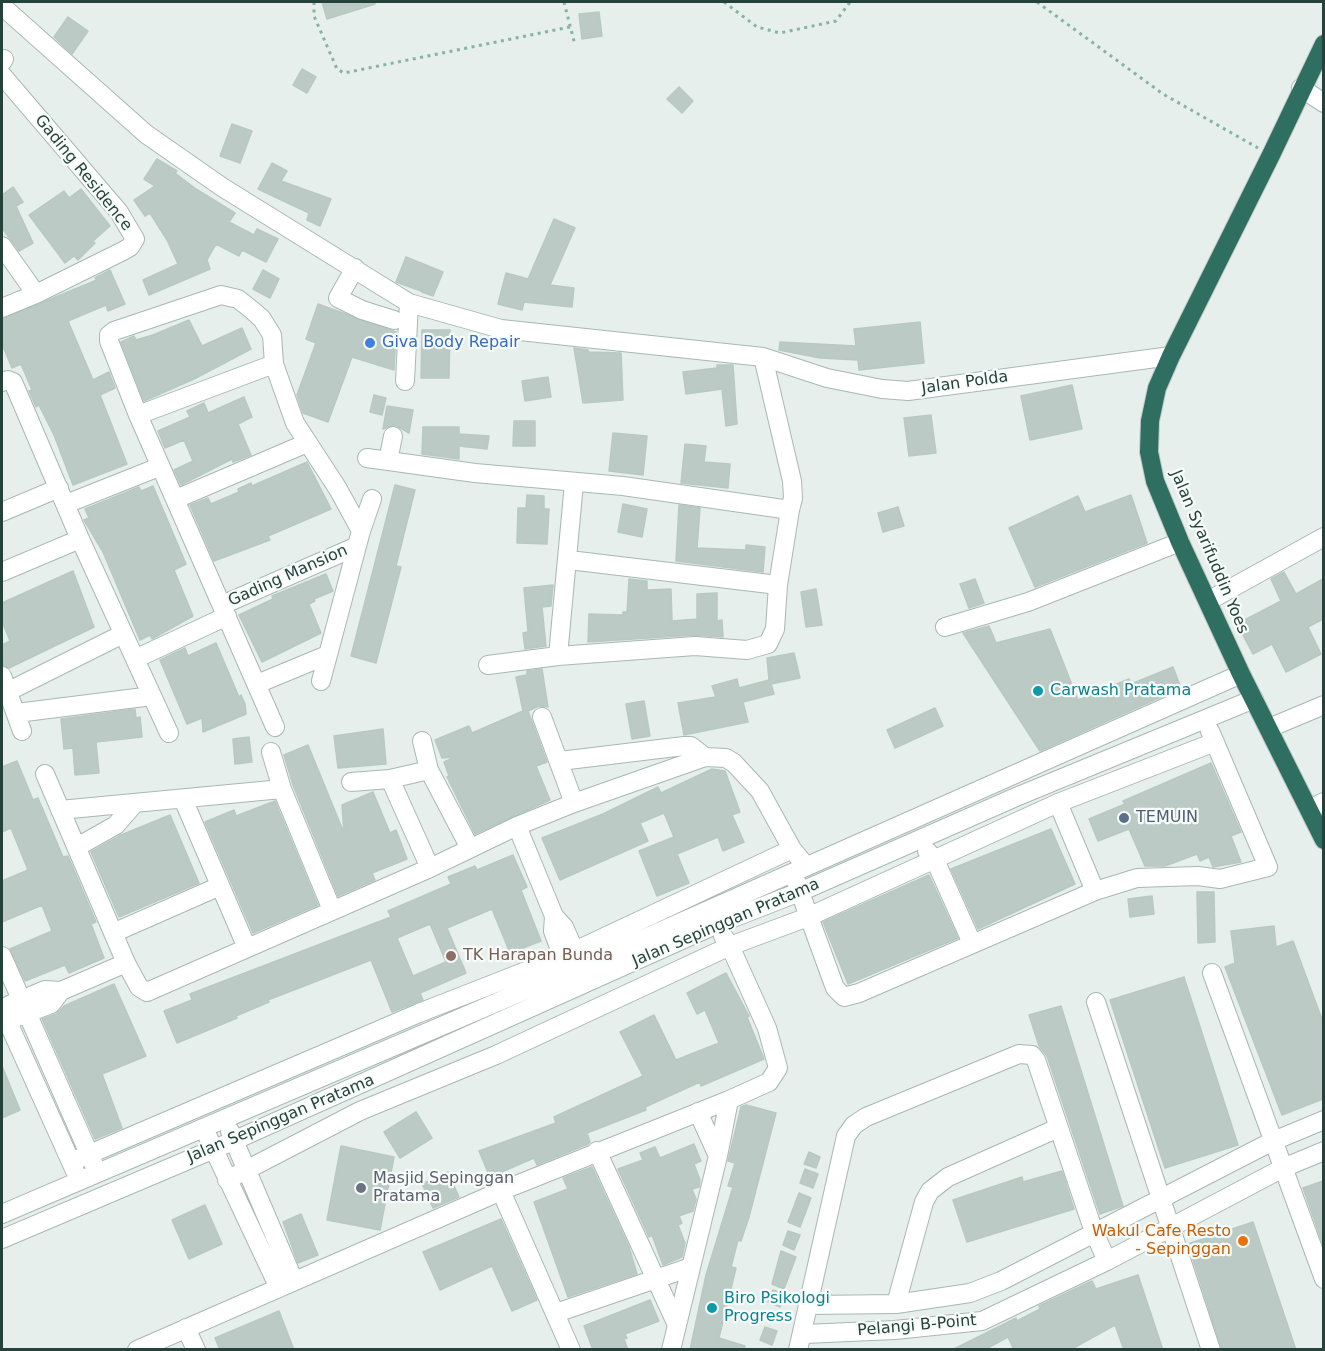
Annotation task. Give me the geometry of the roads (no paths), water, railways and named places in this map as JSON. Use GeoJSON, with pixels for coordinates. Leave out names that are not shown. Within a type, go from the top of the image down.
{"type":"FeatureCollection","features":[{"type":"Feature","properties":{"kind":"highway","name":"Jalan Syarifuddin Yoes"},"geometry":{"type":"LineString","coordinates":[[1323,44],[1157,388],[1150,421],[1149,452],[1155,481],[1180,543],[1241,674],[1269,728],[1316,806],[1323,840]]}},
{"type":"Feature","properties":{"kind":"street","name":"Jalan Polda"},"geometry":{"type":"LineString","coordinates":[[2,6],[83,81],[146,134],[222,187],[409,303],[501,329],[763,357],[827,378],[882,389],[908,391],[1171,356]]}},
{"type":"Feature","properties":{"kind":"street","name":"Gading Residence"},"geometry":{"type":"LineString","coordinates":[[2,65],[119,212],[135,238],[130,247],[123,251],[36,294],[2,308]]}},
{"type":"Feature","properties":{"kind":"street"},"geometry":{"type":"LineString","coordinates":[[1301,88],[1323,103]]}},
{"type":"Feature","properties":{"kind":"street"},"geometry":{"type":"LineString","coordinates":[[2,246],[36,294]]}},
{"type":"Feature","properties":{"kind":"street"},"geometry":{"type":"LineString","coordinates":[[355,268],[338,298],[362,310],[394,320]]}},
{"type":"Feature","properties":{"kind":"street","name":"Gading Mansion"},"geometry":{"type":"LineString","coordinates":[[275,727],[176,499],[159,467],[109,341],[109,335],[114,331],[221,295],[238,299],[262,319],[272,334],[274,364],[285,401],[307,443],[338,489],[358,539],[321,681]]}},
{"type":"Feature","properties":{"kind":"street"},"geometry":{"type":"LineString","coordinates":[[405,381],[409,303]]}},
{"type":"Feature","properties":{"kind":"street"},"geometry":{"type":"LineString","coordinates":[[488,665],[558,656],[695,646],[747,650],[768,644],[772,638],[792,481],[763,357]]}},
{"type":"Feature","properties":{"kind":"street"},"geometry":{"type":"LineString","coordinates":[[138,415],[274,364]]}},
{"type":"Feature","properties":{"kind":"street"},"geometry":{"type":"LineString","coordinates":[[2,382],[8,380],[14,382],[80,539],[170,733]]}},
{"type":"Feature","properties":{"kind":"street"},"geometry":{"type":"LineString","coordinates":[[387,461],[393,435]]}},
{"type":"Feature","properties":{"kind":"street"},"geometry":{"type":"LineString","coordinates":[[176,499],[307,443]]}},
{"type":"Feature","properties":{"kind":"street"},"geometry":{"type":"LineString","coordinates":[[368,458],[475,473],[623,486],[790,510]]}},
{"type":"Feature","properties":{"kind":"street"},"geometry":{"type":"LineString","coordinates":[[2,512],[159,467]]}},
{"type":"Feature","properties":{"kind":"street"},"geometry":{"type":"LineString","coordinates":[[558,656],[569,560],[574,483]]}},
{"type":"Feature","properties":{"kind":"street"},"geometry":{"type":"LineString","coordinates":[[358,539],[372,499]]}},
{"type":"Feature","properties":{"kind":"street"},"geometry":{"type":"LineString","coordinates":[[1208,601],[1323,537]]}},
{"type":"Feature","properties":{"kind":"street"},"geometry":{"type":"LineString","coordinates":[[2,572],[80,539]]}},
{"type":"Feature","properties":{"kind":"street","name":"Gading Mansion"},"geometry":{"type":"LineString","coordinates":[[225,611],[358,539]]}},
{"type":"Feature","properties":{"kind":"street"},"geometry":{"type":"LineString","coordinates":[[945,627],[1028,602],[1180,543]]}},
{"type":"Feature","properties":{"kind":"street"},"geometry":{"type":"LineString","coordinates":[[569,560],[778,585]]}},
{"type":"Feature","properties":{"kind":"street"},"geometry":{"type":"LineString","coordinates":[[135,659],[225,611]]}},
{"type":"Feature","properties":{"kind":"street"},"geometry":{"type":"LineString","coordinates":[[22,732],[5,684],[123,634]]}},
{"type":"Feature","properties":{"kind":"street"},"geometry":{"type":"LineString","coordinates":[[257,684],[327,655]]}},
{"type":"Feature","properties":{"kind":"street","name":"Jalan Sepinggan Pratama"},"geometry":{"type":"LineString","coordinates":[[2,1214],[225,1119],[572,962],[798,868],[1241,674]]}},
{"type":"Feature","properties":{"kind":"street"},"geometry":{"type":"LineString","coordinates":[[17,713],[152,696]]}},
{"type":"Feature","properties":{"kind":"street","name":"Jalan Sepinggan Pratama"},"geometry":{"type":"LineString","coordinates":[[2,1239],[234,1141],[715,925],[802,891],[1102,761],[1254,699]]}},
{"type":"Feature","properties":{"kind":"street"},"geometry":{"type":"LineString","coordinates":[[1269,728],[1323,705]]}},
{"type":"Feature","properties":{"kind":"street"},"geometry":{"type":"LineString","coordinates":[[542,717],[574,803]]}},
{"type":"Feature","properties":{"kind":"street"},"geometry":{"type":"LineString","coordinates":[[45,774],[126,963],[139,987],[147,992],[517,826],[574,803],[705,757],[726,758],[734,763],[760,791],[792,849],[808,917],[835,988],[843,997],[859,993],[1095,891],[1137,878],[1198,876],[1220,879],[1268,867],[1205,718]]}},
{"type":"Feature","properties":{"kind":"street"},"geometry":{"type":"LineString","coordinates":[[1093,738],[1102,761]]}},
{"type":"Feature","properties":{"kind":"street"},"geometry":{"type":"LineString","coordinates":[[422,741],[429,770],[470,848]]}},
{"type":"Feature","properties":{"kind":"street"},"geometry":{"type":"LineString","coordinates":[[227,1180],[360,1111],[496,1055],[730,946],[808,917],[1058,803],[1215,742]]}},
{"type":"Feature","properties":{"kind":"street"},"geometry":{"type":"LineString","coordinates":[[560,761],[684,746],[691,746],[705,757]]}},
{"type":"Feature","properties":{"kind":"street"},"geometry":{"type":"LineString","coordinates":[[271,752],[282,789],[332,910]]}},
{"type":"Feature","properties":{"kind":"street"},"geometry":{"type":"LineString","coordinates":[[351,782],[390,779],[429,770]]}},
{"type":"Feature","properties":{"kind":"street"},"geometry":{"type":"LineString","coordinates":[[390,779],[430,867]]}},
{"type":"Feature","properties":{"kind":"street"},"geometry":{"type":"LineString","coordinates":[[60,810],[282,789]]}},
{"type":"Feature","properties":{"kind":"street"},"geometry":{"type":"LineString","coordinates":[[183,799],[247,948]]}},
{"type":"Feature","properties":{"kind":"street"},"geometry":{"type":"LineString","coordinates":[[76,847],[101,836],[116,825],[135,803]]}},
{"type":"Feature","properties":{"kind":"street"},"geometry":{"type":"LineString","coordinates":[[1058,803],[1095,891]]}},
{"type":"Feature","properties":{"kind":"street"},"geometry":{"type":"LineString","coordinates":[[908,819],[918,840],[936,860],[972,943]]}},
{"type":"Feature","properties":{"kind":"street"},"geometry":{"type":"LineString","coordinates":[[517,826],[554,916],[564,927],[572,962],[585,985]]}},
{"type":"Feature","properties":{"kind":"street"},"geometry":{"type":"LineString","coordinates":[[71,1162],[419,1013],[572,962],[792,849]]}},
{"type":"Feature","properties":{"kind":"street"},"geometry":{"type":"LineString","coordinates":[[113,933],[220,886]]}},
{"type":"Feature","properties":{"kind":"street"},"geometry":{"type":"LineString","coordinates":[[137,1350],[501,1191],[769,1082],[778,1068],[767,1028],[730,946],[715,925]]}},
{"type":"Feature","properties":{"kind":"street"},"geometry":{"type":"LineString","coordinates":[[2,956],[108,1194]]}},
{"type":"Feature","properties":{"kind":"street"},"geometry":{"type":"LineString","coordinates":[[90,1200],[3,1015],[23,1007],[45,990],[61,991],[126,963]]}},
{"type":"Feature","properties":{"kind":"street"},"geometry":{"type":"LineString","coordinates":[[1212,973],[1271,1142],[1283,1168],[1323,1279]]}},
{"type":"Feature","properties":{"kind":"street"},"geometry":{"type":"LineString","coordinates":[[1096,1002],[1172,1226],[1211,1350]]}},
{"type":"Feature","properties":{"kind":"street"},"geometry":{"type":"LineString","coordinates":[[809,1305],[846,1136],[854,1125],[866,1117],[1026,1053],[1036,1060],[1094,1232],[1107,1261]]}},
{"type":"Feature","properties":{"kind":"street"},"geometry":{"type":"LineString","coordinates":[[670,1350],[718,1156],[729,1100]]}},
{"type":"Feature","properties":{"kind":"street"},"geometry":{"type":"LineString","coordinates":[[699,1112],[718,1156]]}},
{"type":"Feature","properties":{"kind":"street"},"geometry":{"type":"LineString","coordinates":[[225,1119],[247,1170],[286,1284]]}},
{"type":"Feature","properties":{"kind":"street","name":"Pelangi B-Point"},"geometry":{"type":"LineString","coordinates":[[1323,1120],[1271,1142],[1001,1281],[970,1293],[896,1304],[809,1305],[801,1342],[982,1321],[1107,1261],[1283,1168],[1323,1151]]}},
{"type":"Feature","properties":{"kind":"street"},"geometry":{"type":"LineString","coordinates":[[204,1128],[227,1180],[286,1284]]}},
{"type":"Feature","properties":{"kind":"street"},"geometry":{"type":"LineString","coordinates":[[896,1304],[924,1202],[930,1191],[948,1178],[1058,1128]]}},
{"type":"Feature","properties":{"kind":"street"},"geometry":{"type":"LineString","coordinates":[[597,1151],[677,1325]]}},
{"type":"Feature","properties":{"kind":"street"},"geometry":{"type":"LineString","coordinates":[[501,1191],[571,1350]]}},
{"type":"Feature","properties":{"kind":"street"},"geometry":{"type":"LineString","coordinates":[[556,1313],[691,1267]]}},
{"type":"Feature","properties":{"kind":"street"},"geometry":{"type":"LineString","coordinates":[[970,1293],[982,1321]]}},
{"type":"Feature","properties":{"kind":"street"},"geometry":{"type":"LineString","coordinates":[[186,1328],[196,1350]]}},
{"type":"Feature","properties":{"kind":"place","name":"Giva Body Repair"},"geometry":{"type":"Point","coordinates":[370,343]}},
{"type":"Feature","properties":{"kind":"place","name":"Carwash Pratama"},"geometry":{"type":"Point","coordinates":[1038,691]}},
{"type":"Feature","properties":{"kind":"place","name":"TEMUIN"},"geometry":{"type":"Point","coordinates":[1124,818]}},
{"type":"Feature","properties":{"kind":"place","name":"TK Harapan Bunda"},"geometry":{"type":"Point","coordinates":[451,956]}},
{"type":"Feature","properties":{"kind":"place","name":"Masjid Sepinggan Pratama"},"geometry":{"type":"Point","coordinates":[361,1188]}},
{"type":"Feature","properties":{"kind":"place","name":"Wakul Cafe Resto - Sepinggan"},"geometry":{"type":"Point","coordinates":[1243,1241]}},
{"type":"Feature","properties":{"kind":"place","name":"Biro Psikologi Progress"},"geometry":{"type":"Point","coordinates":[712,1308]}}]}
